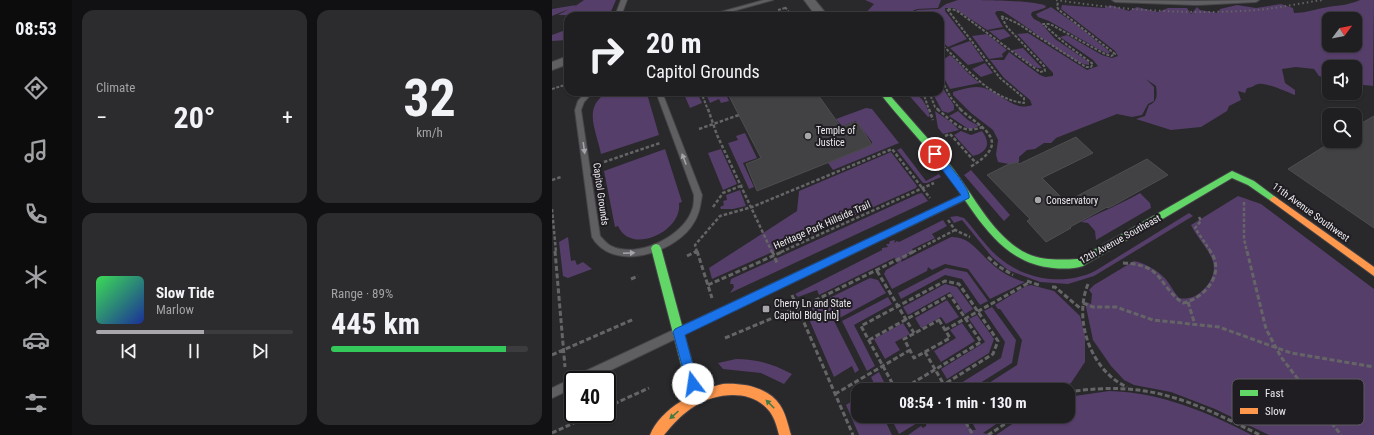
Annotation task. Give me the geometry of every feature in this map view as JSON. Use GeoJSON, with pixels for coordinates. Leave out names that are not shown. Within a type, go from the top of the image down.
{"type":"FeatureCollection","features":[{"type":"Feature","properties":{"kind":"street"},"geometry":{"type":"LineString","coordinates":[[809,0],[819,12]]}},
{"type":"Feature","properties":{"kind":"street"},"geometry":{"type":"LineString","coordinates":[[552,66],[564,62]]}},
{"type":"Feature","properties":{"kind":"street","name":"12th Avenue Southeast"},"geometry":{"type":"LineString","coordinates":[[886,96],[952,175],[966,196],[1010,248],[1030,260],[1046,265],[1063,266],[1080,263],[1232,174]]}},
{"type":"Feature","properties":{"kind":"street","name":"11th Avenue Southwest"},"geometry":{"type":"LineString","coordinates":[[1232,174],[1251,183],[1268,194],[1374,272]]}},
{"type":"Feature","properties":{"kind":"street"},"geometry":{"type":"LineString","coordinates":[[656,248],[696,399]]}},
{"type":"Feature","properties":{"kind":"street"},"geometry":{"type":"LineString","coordinates":[[656,435],[675,414],[696,399],[718,390],[740,389],[759,394],[774,406],[783,423],[785,435]]}},
{"type":"Feature","properties":{"kind":"lane"},"geometry":{"type":"LineString","coordinates":[[620,12],[624,0]]}},
{"type":"Feature","properties":{"kind":"lane"},"geometry":{"type":"LineString","coordinates":[[724,12],[770,0]]}},
{"type":"Feature","properties":{"kind":"lane"},"geometry":{"type":"LineString","coordinates":[[1115,0],[1197,3],[1256,0]]}},
{"type":"Feature","properties":{"kind":"lane","name":"Capitol Grounds"},"geometry":{"type":"LineString","coordinates":[[586,96],[581,101],[578,110],[596,237],[605,248],[619,253],[642,252],[656,248],[667,242],[685,229],[697,210],[698,195],[661,96]]}},
{"type":"Feature","properties":{"kind":"lane"},"geometry":{"type":"LineString","coordinates":[[598,371],[966,196]]}},
{"type":"Feature","properties":{"kind":"lane"},"geometry":{"type":"LineString","coordinates":[[552,393],[564,387]]}},
{"type":"Feature","properties":{"kind":"path"},"geometry":{"type":"LineString","coordinates":[[944,47],[984,84],[1005,97],[1024,103],[1024,98],[1000,78],[947,9],[956,10],[1040,72],[1045,71],[1044,66],[1007,27],[1001,16],[1006,16],[1015,21],[1056,50],[1086,67],[1091,67],[1093,64],[1062,41],[1043,24],[1050,24],[1105,54],[1111,56],[1115,54],[1059,10],[1057,7],[1058,2]]}},
{"type":"Feature","properties":{"kind":"path"},"geometry":{"type":"LineString","coordinates":[[782,4],[789,12]]}},
{"type":"Feature","properties":{"kind":"path"},"geometry":{"type":"LineString","coordinates":[[939,132],[943,137],[950,134],[976,163],[991,148],[991,137],[983,127],[959,109],[944,84]]}},
{"type":"Feature","properties":{"kind":"path"},"geometry":{"type":"LineString","coordinates":[[552,89],[564,85]]}},
{"type":"Feature","properties":{"kind":"path"},"geometry":{"type":"LineString","coordinates":[[703,96],[777,263]]}},
{"type":"Feature","properties":{"kind":"path"},"geometry":{"type":"LineString","coordinates":[[924,96],[933,122]]}},
{"type":"Feature","properties":{"kind":"path"},"geometry":{"type":"LineString","coordinates":[[931,96],[935,107],[962,129],[972,131],[983,127]]}},
{"type":"Feature","properties":{"kind":"path"},"geometry":{"type":"LineString","coordinates":[[699,129],[739,115]]}},
{"type":"Feature","properties":{"kind":"path"},"geometry":{"type":"LineString","coordinates":[[604,162],[660,143]]}},
{"type":"Feature","properties":{"kind":"path"},"geometry":{"type":"LineString","coordinates":[[712,298],[695,245],[720,216],[752,207],[892,149],[931,199]]}},
{"type":"Feature","properties":{"kind":"path"},"geometry":{"type":"LineString","coordinates":[[552,180],[561,177]]}},
{"type":"Feature","properties":{"kind":"path","name":"Heritage Park Hillside Trail"},"geometry":{"type":"LineString","coordinates":[[708,285],[936,182]]}},
{"type":"Feature","properties":{"kind":"path"},"geometry":{"type":"LineString","coordinates":[[713,207],[723,193],[743,185]]}},
{"type":"Feature","properties":{"kind":"path"},"geometry":{"type":"LineString","coordinates":[[1244,197],[1244,239],[1266,329],[1274,347],[1298,379]]}},
{"type":"Feature","properties":{"kind":"path"},"geometry":{"type":"LineString","coordinates":[[552,209],[565,367]]}},
{"type":"Feature","properties":{"kind":"path"},"geometry":{"type":"LineString","coordinates":[[1123,263],[1141,264],[1165,282],[1177,299],[1183,303],[1202,295],[1217,273],[1217,264],[1214,255],[1195,228],[1201,221],[1199,217]]}},
{"type":"Feature","properties":{"kind":"path"},"geometry":{"type":"LineString","coordinates":[[725,338],[742,329],[798,309],[877,271],[955,230]]}},
{"type":"Feature","properties":{"kind":"path"},"geometry":{"type":"LineString","coordinates":[[687,256],[697,251]]}},
{"type":"Feature","properties":{"kind":"path"},"geometry":{"type":"LineString","coordinates":[[877,271],[914,333]]}},
{"type":"Feature","properties":{"kind":"path"},"geometry":{"type":"LineString","coordinates":[[631,280],[638,276]]}},
{"type":"Feature","properties":{"kind":"path"},"geometry":{"type":"LineString","coordinates":[[892,383],[861,326],[945,281],[958,284],[998,341],[993,354],[946,383]]}},
{"type":"Feature","properties":{"kind":"path"},"geometry":{"type":"LineString","coordinates":[[945,330],[1030,282]]}},
{"type":"Feature","properties":{"kind":"path"},"geometry":{"type":"LineString","coordinates":[[1088,284],[1081,309],[1091,349],[1098,363],[1117,383],[1130,388]]}},
{"type":"Feature","properties":{"kind":"path"},"geometry":{"type":"LineString","coordinates":[[792,295],[853,435]]}},
{"type":"Feature","properties":{"kind":"path"},"geometry":{"type":"LineString","coordinates":[[869,340],[950,295],[982,342],[913,383]]}},
{"type":"Feature","properties":{"kind":"path"},"geometry":{"type":"LineString","coordinates":[[1188,302],[1195,325]]}},
{"type":"Feature","properties":{"kind":"path"},"geometry":{"type":"LineString","coordinates":[[1083,303],[1093,307],[1116,307],[1134,312],[1153,320],[1178,324],[1219,327],[1291,353],[1374,367]]}},
{"type":"Feature","properties":{"kind":"path"},"geometry":{"type":"LineString","coordinates":[[552,355],[634,319]]}},
{"type":"Feature","properties":{"kind":"path"},"geometry":{"type":"LineString","coordinates":[[939,320],[945,330],[950,338],[914,358],[904,339],[939,320]]}},
{"type":"Feature","properties":{"kind":"path"},"geometry":{"type":"LineString","coordinates":[[835,394],[910,350]]}},
{"type":"Feature","properties":{"kind":"path"},"geometry":{"type":"LineString","coordinates":[[925,352],[943,383]]}},
{"type":"Feature","properties":{"kind":"path"},"geometry":{"type":"LineString","coordinates":[[616,403],[649,388]]}},
{"type":"Feature","properties":{"kind":"path"},"geometry":{"type":"LineString","coordinates":[[1075,391],[1100,388],[1130,388],[1163,394],[1191,403],[1232,422]]}},
{"type":"Feature","properties":{"kind":"path"},"geometry":{"type":"LineString","coordinates":[[552,433],[574,423]]}},
{"type":"Feature","properties":{"kind":"path"},"geometry":{"type":"LineString","coordinates":[[966,423],[973,435]]}},
{"type":"Feature","properties":{"kind":"path"},"geometry":{"type":"LineString","coordinates":[[988,435],[1006,423]]}},
{"type":"Feature","properties":{"kind":"path"},"geometry":{"type":"LineString","coordinates":[[1238,425],[1260,435]]}},
{"type":"Feature","properties":{"kind":"path"},"geometry":{"type":"LineString","coordinates":[[1333,425],[1341,435]]}},
{"type":"Feature","properties":{"kind":"shaded area"},"geometry":{"type":"Polygon","coordinates":[[[584,0],[616,0],[611,12],[564,12],[564,15],[558,15],[569,9],[552,16],[552,9],[576,5],[574,7],[584,0]]]}},
{"type":"Feature","properties":{"kind":"shaded area"},"geometry":{"type":"Polygon","coordinates":[[[865,0],[941,0],[938,8],[917,9],[910,12],[867,12],[874,4],[865,0]]]}},
{"type":"Feature","properties":{"kind":"shaded area"},"geometry":{"type":"Polygon","coordinates":[[[958,0],[991,0],[1018,1],[1046,6],[1045,8],[1032,12],[1031,15],[1034,19],[1040,22],[1055,39],[1089,62],[1089,65],[1082,64],[1073,59],[1002,11],[997,11],[995,13],[1003,27],[987,30],[954,8],[945,8],[945,11],[967,39],[948,47],[944,44],[944,12],[915,12],[917,10],[939,9],[946,4],[958,0]]]}},
{"type":"Feature","properties":{"kind":"shaded area"},"geometry":{"type":"Polygon","coordinates":[[[1360,0],[1374,0],[1373,86],[1362,85],[1362,60],[1322,60],[1322,77],[1319,76],[1314,69],[1296,67],[1282,69],[1285,83],[1295,90],[1295,95],[1271,86],[1257,84],[1247,88],[1245,93],[1238,91],[1241,100],[1229,106],[1227,111],[1201,127],[1171,130],[1136,119],[1145,116],[1149,105],[1154,102],[1156,97],[1156,86],[1146,79],[1154,87],[1154,101],[1148,104],[1142,115],[1132,117],[1117,114],[1056,138],[1051,143],[1044,143],[1035,149],[1027,150],[1019,157],[1019,162],[1014,165],[998,162],[996,155],[998,140],[993,130],[971,113],[953,95],[953,92],[972,87],[980,87],[990,90],[1013,104],[1019,106],[1032,105],[1030,100],[1004,78],[990,60],[1004,60],[1009,52],[1040,75],[1045,77],[1053,76],[1053,73],[1017,34],[1028,33],[1087,70],[1098,66],[1093,60],[1060,37],[1067,35],[1102,55],[1112,58],[1118,56],[1115,51],[1061,9],[1062,5],[1105,8],[1110,5],[1129,11],[1137,7],[1158,12],[1168,8],[1187,8],[1191,14],[1197,7],[1200,10],[1218,13],[1220,9],[1237,5],[1256,8],[1281,4],[1293,8],[1294,13],[1346,4],[1360,0]]]}},
{"type":"Feature","properties":{"kind":"shaded area"},"geometry":{"type":"Polygon","coordinates":[[[1051,7],[1077,25],[1110,52],[1108,54],[1100,50],[1049,21],[1038,17],[1036,14],[1051,7]]]}},
{"type":"Feature","properties":{"kind":"shaded area"},"geometry":{"type":"Polygon","coordinates":[[[1004,29],[1011,36],[1000,40],[989,31],[1004,29]]]}},
{"type":"Feature","properties":{"kind":"shaded area"},"geometry":{"type":"Polygon","coordinates":[[[564,30],[564,40],[552,41],[552,35],[564,30]]]}},
{"type":"Feature","properties":{"kind":"shaded area"},"geometry":{"type":"Polygon","coordinates":[[[987,34],[1007,50],[1002,54],[1003,57],[989,59],[972,36],[987,34]]]}},
{"type":"Feature","properties":{"kind":"shaded area"},"geometry":{"type":"Polygon","coordinates":[[[970,41],[984,61],[968,65],[950,48],[970,41]]]}},
{"type":"Feature","properties":{"kind":"shaded area"},"geometry":{"type":"Polygon","coordinates":[[[1023,48],[1042,68],[1031,65],[1012,50],[1023,48]]]}},
{"type":"Feature","properties":{"kind":"shaded area"},"geometry":{"type":"Polygon","coordinates":[[[950,55],[980,83],[950,89],[944,78],[944,59],[950,55]]]}},
{"type":"Feature","properties":{"kind":"shaded area"},"geometry":{"type":"Polygon","coordinates":[[[985,63],[993,73],[981,77],[972,69],[985,63]]]}},
{"type":"Feature","properties":{"kind":"shaded area"},"geometry":{"type":"Polygon","coordinates":[[[944,90],[954,105],[954,110],[948,113],[942,111],[934,96],[944,96],[944,90]]]}},
{"type":"Feature","properties":{"kind":"shaded area"},"geometry":{"type":"Polygon","coordinates":[[[603,96],[648,96],[659,135],[601,154],[593,119],[595,104],[603,96]]]}},
{"type":"Feature","properties":{"kind":"shaded area"},"geometry":{"type":"Polygon","coordinates":[[[685,96],[699,96],[702,103],[690,108],[685,96]]]}},
{"type":"Feature","properties":{"kind":"shaded area"},"geometry":{"type":"Polygon","coordinates":[[[707,96],[727,96],[729,101],[721,103],[719,99],[710,103],[707,96]]]}},
{"type":"Feature","properties":{"kind":"shaded area"},"geometry":{"type":"Polygon","coordinates":[[[910,96],[919,96],[927,107],[930,116],[928,117],[910,96]]]}},
{"type":"Feature","properties":{"kind":"shaded area"},"geometry":{"type":"Polygon","coordinates":[[[866,108],[872,109],[899,143],[833,170],[828,163],[872,145],[872,142],[856,121],[842,126],[836,119],[866,108]]]}},
{"type":"Feature","properties":{"kind":"shaded area"},"geometry":{"type":"Polygon","coordinates":[[[935,111],[951,122],[959,130],[943,134],[938,128],[935,111]]]}},
{"type":"Feature","properties":{"kind":"shaded area"},"geometry":{"type":"Polygon","coordinates":[[[958,111],[968,120],[979,126],[970,130],[949,116],[958,111]]]}},
{"type":"Feature","properties":{"kind":"shaded area"},"geometry":{"type":"Polygon","coordinates":[[[961,131],[971,135],[982,131],[985,135],[987,143],[985,149],[973,156],[954,135],[961,131]]]}},
{"type":"Feature","properties":{"kind":"shaded area"},"geometry":{"type":"Polygon","coordinates":[[[745,133],[757,158],[743,163],[754,187],[749,189],[728,143],[738,140],[736,136],[745,133]]]}},
{"type":"Feature","properties":{"kind":"shaded area"},"geometry":{"type":"Polygon","coordinates":[[[901,148],[926,181],[939,174],[941,177],[927,183],[923,183],[897,150],[901,148]]]}},
{"type":"Feature","properties":{"kind":"shaded area"},"geometry":{"type":"Polygon","coordinates":[[[665,149],[682,202],[679,203],[678,213],[673,223],[665,230],[655,236],[644,239],[634,239],[625,235],[618,226],[615,227],[604,171],[665,149]]]}},
{"type":"Feature","properties":{"kind":"shaded area"},"geometry":{"type":"Polygon","coordinates":[[[721,149],[737,184],[723,190],[708,153],[721,149]]]}},
{"type":"Feature","properties":{"kind":"shaded area"},"geometry":{"type":"Polygon","coordinates":[[[891,152],[917,186],[916,188],[712,279],[709,268],[797,211],[799,191],[891,152]]]}},
{"type":"Feature","properties":{"kind":"shaded area"},"geometry":{"type":"Polygon","coordinates":[[[971,170],[1010,215],[1004,221],[964,175],[971,170]]]}},
{"type":"Feature","properties":{"kind":"shaded area"},"geometry":{"type":"Polygon","coordinates":[[[740,190],[746,206],[733,209],[721,209],[720,207],[724,205],[723,201],[727,200],[726,195],[740,190]]]}},
{"type":"Feature","properties":{"kind":"shaded area"},"geometry":{"type":"Polygon","coordinates":[[[922,193],[928,201],[730,293],[734,287],[733,284],[730,284],[731,279],[922,193]]]}},
{"type":"Feature","properties":{"kind":"shaded area"},"geometry":{"type":"Polygon","coordinates":[[[1140,193],[1150,203],[1151,208],[1096,240],[1095,231],[1088,223],[1081,222],[1118,204],[1140,193]]]}},
{"type":"Feature","properties":{"kind":"shaded area"},"geometry":{"type":"Polygon","coordinates":[[[1238,196],[1261,204],[1374,289],[1374,435],[1269,435],[1248,425],[1364,425],[1364,379],[1232,379],[1232,417],[1171,392],[1134,385],[1124,380],[1111,366],[1093,340],[1086,307],[1086,302],[1091,304],[1092,294],[1089,290],[1094,285],[1134,261],[1148,266],[1162,275],[1179,298],[1193,297],[1199,294],[1211,280],[1214,271],[1211,256],[1191,225],[1238,196]]]}},
{"type":"Feature","properties":{"kind":"shaded area"},"geometry":{"type":"Polygon","coordinates":[[[1189,213],[1193,216],[1094,276],[1068,284],[1040,282],[1008,270],[992,257],[962,220],[954,223],[950,217],[957,216],[964,218],[996,255],[1018,270],[1043,278],[1070,279],[1095,271],[1189,213]]]}},
{"type":"Feature","properties":{"kind":"shaded area"},"geometry":{"type":"Polygon","coordinates":[[[943,220],[947,226],[932,234],[935,238],[912,249],[913,251],[910,252],[913,254],[907,254],[910,256],[905,255],[907,258],[902,259],[901,262],[951,237],[958,237],[969,242],[992,264],[1003,272],[1025,282],[990,299],[968,269],[945,264],[932,270],[928,267],[927,271],[892,289],[884,274],[886,270],[900,262],[897,263],[896,259],[894,258],[819,295],[817,290],[798,297],[795,294],[882,250],[882,248],[888,247],[886,244],[889,244],[890,241],[895,240],[894,243],[897,241],[899,242],[943,220]]]}},
{"type":"Feature","properties":{"kind":"shaded area"},"geometry":{"type":"Polygon","coordinates":[[[568,237],[571,261],[575,260],[577,265],[583,262],[592,269],[568,278],[563,276],[559,242],[568,237]]]}},
{"type":"Feature","properties":{"kind":"shaded area"},"geometry":{"type":"Polygon","coordinates":[[[946,268],[967,272],[988,301],[980,305],[962,279],[945,275],[901,299],[898,293],[946,268]]]}},
{"type":"Feature","properties":{"kind":"shaded area"},"geometry":{"type":"Polygon","coordinates":[[[870,278],[878,280],[886,293],[834,321],[859,370],[855,373],[852,366],[834,377],[805,310],[870,278]]]}},
{"type":"Feature","properties":{"kind":"shaded area"},"geometry":{"type":"Polygon","coordinates":[[[945,284],[957,287],[973,309],[965,314],[950,292],[908,315],[903,307],[945,284]]]}},
{"type":"Feature","properties":{"kind":"shaded area"},"geometry":{"type":"Polygon","coordinates":[[[1031,285],[1054,291],[1080,316],[1085,336],[1085,362],[1071,383],[989,383],[1017,365],[1022,340],[1000,309],[998,309],[995,305],[1026,286],[1031,285]]]}},
{"type":"Feature","properties":{"kind":"shaded area"},"geometry":{"type":"Polygon","coordinates":[[[888,297],[892,304],[854,325],[875,366],[867,371],[842,321],[888,297]]]}},
{"type":"Feature","properties":{"kind":"shaded area"},"geometry":{"type":"Polygon","coordinates":[[[947,300],[959,317],[946,324],[941,317],[921,328],[915,318],[947,300]]]}},
{"type":"Feature","properties":{"kind":"shaded area"},"geometry":{"type":"Polygon","coordinates":[[[992,307],[1016,340],[1012,363],[980,383],[961,383],[1001,358],[1005,342],[984,311],[992,307]]]}},
{"type":"Feature","properties":{"kind":"shaded area"},"geometry":{"type":"Polygon","coordinates":[[[977,315],[994,339],[989,353],[947,379],[941,369],[985,342],[969,319],[977,315]]]}},
{"type":"Feature","properties":{"kind":"shaded area"},"geometry":{"type":"Polygon","coordinates":[[[903,323],[910,334],[895,342],[900,350],[885,359],[874,339],[903,323]]]}},
{"type":"Feature","properties":{"kind":"shaded area"},"geometry":{"type":"Polygon","coordinates":[[[962,323],[975,341],[941,362],[934,351],[956,338],[950,330],[962,323]]]}},
{"type":"Feature","properties":{"kind":"shaded area"},"geometry":{"type":"Polygon","coordinates":[[[736,359],[765,363],[778,367],[792,374],[784,384],[761,373],[723,369],[718,363],[736,359]]]}},
{"type":"Feature","properties":{"kind":"shaded area"},"geometry":{"type":"Polygon","coordinates":[[[879,372],[884,383],[874,383],[871,377],[879,372]]]}},
{"type":"Feature","properties":{"kind":"shaded area"},"geometry":{"type":"Polygon","coordinates":[[[1109,391],[1147,395],[1165,399],[1200,411],[1252,435],[996,435],[1014,423],[1075,423],[1075,396],[1109,391]]]}},
{"type":"Feature","properties":{"kind":"shaded area"},"geometry":{"type":"Polygon","coordinates":[[[851,402],[851,417],[846,405],[851,402]]]}},
{"type":"Feature","properties":{"kind":"shaded area"},"geometry":{"type":"Polygon","coordinates":[[[854,423],[886,423],[892,435],[859,435],[854,423]]]}},
{"type":"Feature","properties":{"kind":"shaded area"},"geometry":{"type":"Polygon","coordinates":[[[894,423],[917,423],[899,434],[894,423]]]}},
{"type":"Feature","properties":{"kind":"shaded area"},"geometry":{"type":"Polygon","coordinates":[[[926,423],[966,423],[972,430],[976,430],[972,423],[998,423],[983,433],[994,435],[908,435],[921,426],[923,428],[926,426],[926,423]]]}},
{"type":"Feature","properties":{"kind":"building","name":"Temple of Justice"},"geometry":{"type":"Polygon","coordinates":[[[729,96],[819,96],[841,127],[855,122],[858,123],[872,145],[757,191],[746,164],[761,158],[729,96]]]}},
{"type":"Feature","properties":{"kind":"building"},"geometry":{"type":"Polygon","coordinates":[[[1374,116],[1374,228],[1288,169],[1322,148],[1362,148],[1362,123],[1374,116]]]}},
{"type":"Feature","properties":{"kind":"building","name":"Conservatory"},"geometry":{"type":"Polygon","coordinates":[[[1076,137],[1093,153],[1042,178],[1066,202],[1147,159],[1168,175],[1070,227],[1071,228],[1046,242],[1027,221],[1030,219],[987,175],[1009,164],[1017,162],[1019,164],[1076,137]]]}},
{"type":"Feature","properties":{"kind":"railway"},"geometry":{"type":"LineString","coordinates":[[1056,0],[1131,9],[1181,12],[1257,10],[1323,0]]}},
{"type":"Feature","properties":{"kind":"traffic: fast"},"geometry":{"type":"LineString","coordinates":[[887,96],[944,163],[998,236],[1018,253],[1033,260],[1056,264],[1080,263],[1232,174],[1251,183],[1274,199]]}},
{"type":"Feature","properties":{"kind":"traffic: fast"},"geometry":{"type":"LineString","coordinates":[[656,248],[696,399]]}},
{"type":"Feature","properties":{"kind":"traffic: slow"},"geometry":{"type":"LineString","coordinates":[[1274,199],[1374,272]]}},
{"type":"Feature","properties":{"kind":"traffic: slow"},"geometry":{"type":"LineString","coordinates":[[656,435],[672,416],[691,401],[712,392],[734,389],[756,394],[766,399],[778,413],[785,435]]}},
{"type":"Feature","properties":{"kind":"place","name":"Temple of Justice"},"geometry":{"type":"Point","coordinates":[808,136]}},
{"type":"Feature","properties":{"kind":"place","name":"Conservatory"},"geometry":{"type":"Point","coordinates":[1038,200]}},
{"type":"Feature","properties":{"kind":"place","name":"Cherry Ln and State Capitol Bldg [nb]"},"geometry":{"type":"Point","coordinates":[766,309]}},
{"type":"Feature","properties":{"kind":"route"},"geometry":{"type":"LineString","coordinates":[[693,384],[678,332],[966,196],[952,175],[935,154]]}}]}
